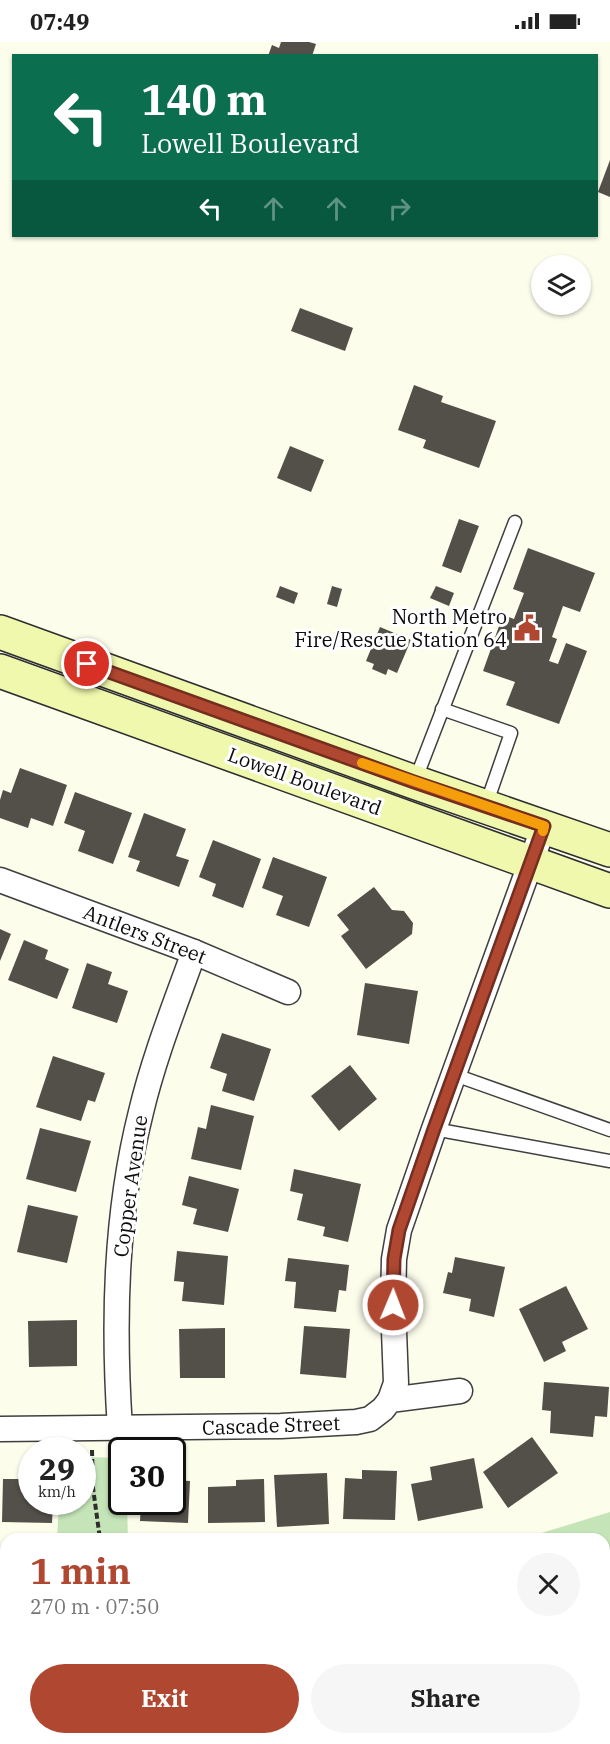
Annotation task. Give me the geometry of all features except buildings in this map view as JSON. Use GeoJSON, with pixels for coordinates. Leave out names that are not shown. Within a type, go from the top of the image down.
{"type":"FeatureCollection","features":[{"type":"Feature","properties":{"kind":"main road","name":"Lowell Boulevard"},"geometry":{"type":"LineString","coordinates":[[0,633],[610,850]]}},
{"type":"Feature","properties":{"kind":"main road","name":"Lowell Boulevard"},"geometry":{"type":"LineString","coordinates":[[0,671],[610,891]]}},
{"type":"Feature","properties":{"kind":"street"},"geometry":{"type":"LineString","coordinates":[[460,1391],[390,1400],[396,1383],[394,1259],[399,1230],[544,826]]}},
{"type":"Feature","properties":{"kind":"street","name":"Antlers Street"},"geometry":{"type":"LineString","coordinates":[[0,880],[194,952],[288,992]]}},
{"type":"Feature","properties":{"kind":"street","name":"Copper Avenue"},"geometry":{"type":"LineString","coordinates":[[120,1429],[115,1317],[120,1233],[132,1152],[151,1074],[194,952]]}},
{"type":"Feature","properties":{"kind":"street","name":"Cascade Street"},"geometry":{"type":"LineString","coordinates":[[0,1429],[281,1426],[356,1422],[370,1419],[390,1400]]}},
{"type":"Feature","properties":{"kind":"lane"},"geometry":{"type":"LineString","coordinates":[[414,782],[515,522]]}},
{"type":"Feature","properties":{"kind":"lane"},"geometry":{"type":"LineString","coordinates":[[442,709],[511,733],[486,807]]}},
{"type":"Feature","properties":{"kind":"lane"},"geometry":{"type":"LineString","coordinates":[[455,1075],[610,1130]]}},
{"type":"Feature","properties":{"kind":"lane"},"geometry":{"type":"LineString","coordinates":[[434,1129],[610,1161]]}},
{"type":"Feature","properties":{"kind":"path"},"geometry":{"type":"LineString","coordinates":[[91,1429],[93,1488],[99,1533]]}},
{"type":"Feature","properties":{"kind":"green space"},"geometry":{"type":"Polygon","coordinates":[[[96,1457],[108,1458],[108,1515],[127,1515],[128,1533],[57,1533],[58,1515],[96,1515],[96,1457]]]}},
{"type":"Feature","properties":{"kind":"green space"},"geometry":{"type":"Polygon","coordinates":[[[610,1512],[610,1533],[542,1533],[610,1512]]]}},
{"type":"Feature","properties":{"kind":"slow traffic"},"geometry":{"type":"LineString","coordinates":[[362,763],[544,826],[543,831]]}},
{"type":"Feature","properties":{"kind":"place","name":"North Metro Fire/Rescue Station 64"},"geometry":{"type":"Point","coordinates":[527,628]}},
{"type":"Feature","properties":{"kind":"route"},"geometry":{"type":"LineString","coordinates":[[87,664],[414,782],[544,826],[399,1230],[394,1259],[393,1305]]}}]}
